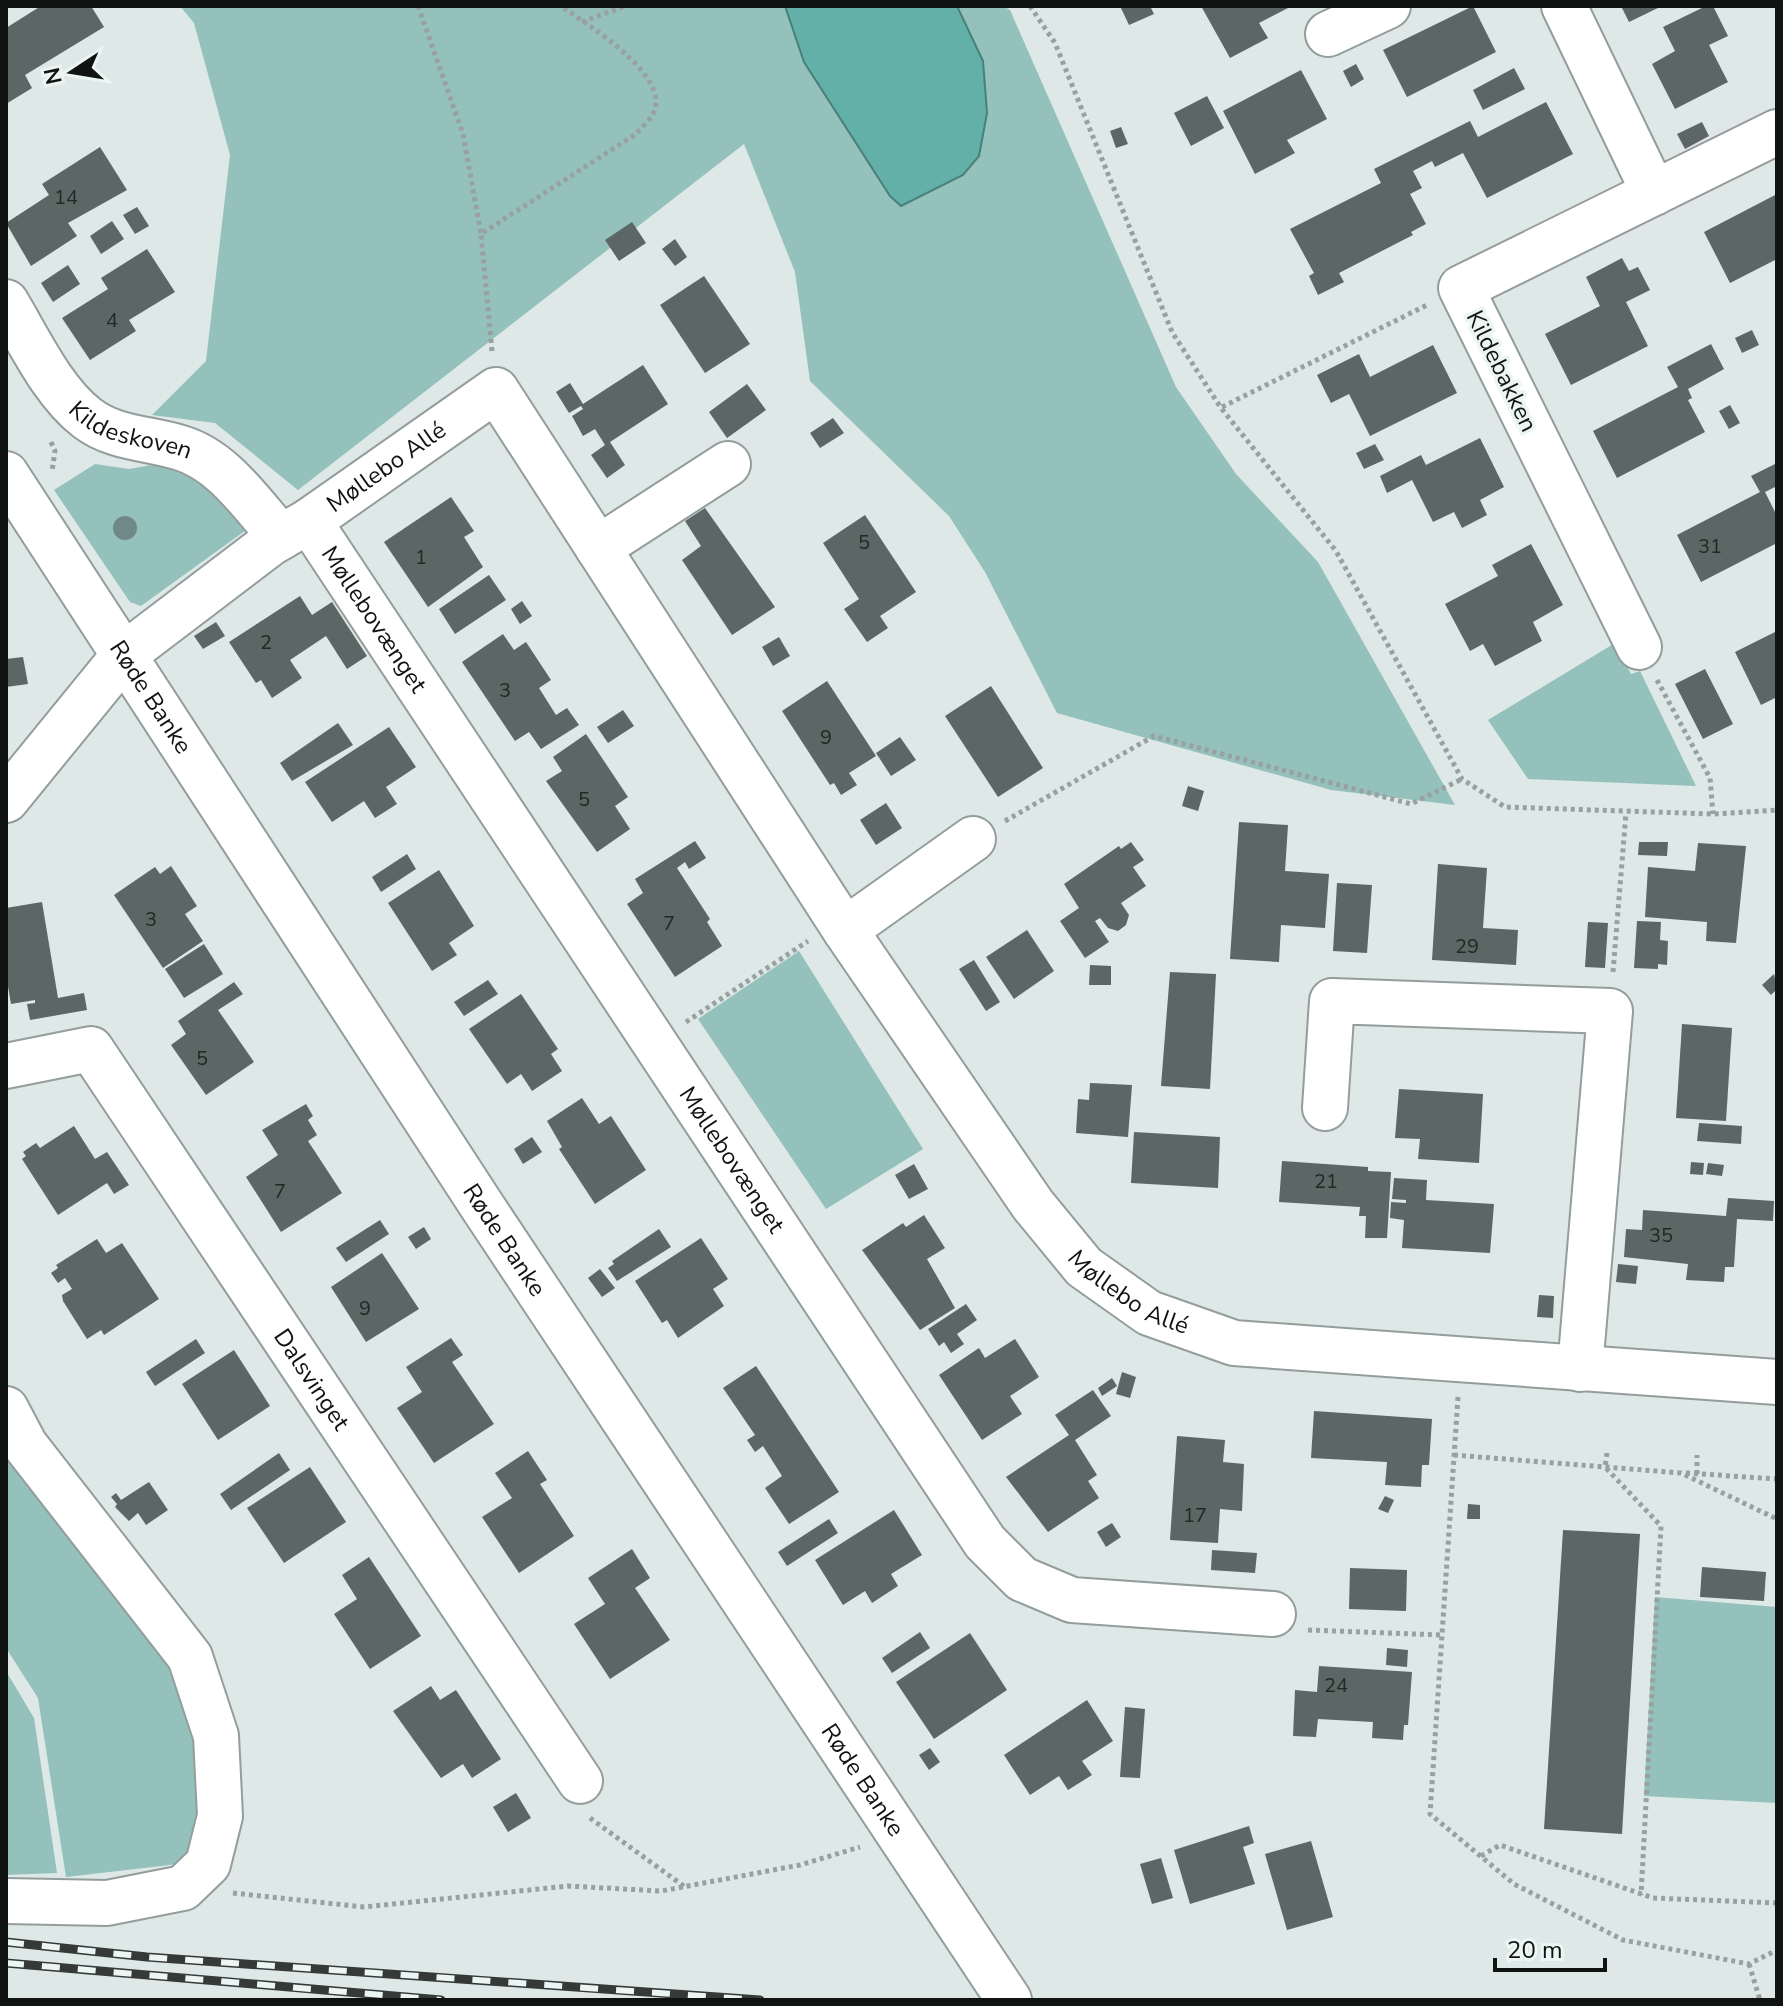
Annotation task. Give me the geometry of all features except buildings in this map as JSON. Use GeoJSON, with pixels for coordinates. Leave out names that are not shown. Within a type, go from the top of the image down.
{"type":"FeatureCollection","features":[{"type":"Feature","properties":{"kind":"street"},"geometry":{"type":"LineString","coordinates":[[1328,34],[1388,6]]}},
{"type":"Feature","properties":{"kind":"street"},"geometry":{"type":"LineString","coordinates":[[1564,6],[1654,193]]}},
{"type":"Feature","properties":{"kind":"street","name":"Kildebakken"},"geometry":{"type":"LineString","coordinates":[[1639,647],[1461,288],[1777,132]]}},
{"type":"Feature","properties":{"kind":"street","name":"Kildeskoven"},"geometry":{"type":"LineString","coordinates":[[6,302],[57,384],[88,419],[126,436],[183,448],[213,465],[295,529]]}},
{"type":"Feature","properties":{"kind":"street","name":"Møllebo Allé"},"geometry":{"type":"LineString","coordinates":[[125,654],[295,529],[496,390],[842,926],[1033,1205],[1084,1267],[1149,1313],[1234,1343],[1777,1382]]}},
{"type":"Feature","properties":{"kind":"street"},"geometry":{"type":"LineString","coordinates":[[598,548],[728,464]]}},
{"type":"Feature","properties":{"kind":"street","name":"Røde Banke"},"geometry":{"type":"LineString","coordinates":[[16,489],[482,1206],[694,1521],[892,1828],[1009,2000]]}},
{"type":"Feature","properties":{"kind":"street","name":"Møllebovænget"},"geometry":{"type":"LineString","coordinates":[[295,529],[655,1044],[985,1542],[1022,1579],[1072,1600],[1273,1614]]}},
{"type":"Feature","properties":{"kind":"street"},"geometry":{"type":"LineString","coordinates":[[6,800],[125,654]]}},
{"type":"Feature","properties":{"kind":"street"},"geometry":{"type":"LineString","coordinates":[[842,926],[973,839]]}},
{"type":"Feature","properties":{"kind":"street"},"geometry":{"type":"LineString","coordinates":[[1325,1108],[1332,1001],[1610,1011],[1580,1369]]}},
{"type":"Feature","properties":{"kind":"street","name":"Dalsvinget"},"geometry":{"type":"LineString","coordinates":[[6,1066],[91,1049],[580,1781]]}},
{"type":"Feature","properties":{"kind":"street"},"geometry":{"type":"LineString","coordinates":[[6,1409],[25,1445],[190,1657],[216,1736],[220,1816],[208,1864],[183,1888],[107,1903],[6,1901]]}},
{"type":"Feature","properties":{"kind":"path"},"geometry":{"type":"LineString","coordinates":[[418,6],[463,134],[481,234],[496,390]]}},
{"type":"Feature","properties":{"kind":"path"},"geometry":{"type":"LineString","coordinates":[[481,234],[636,134],[654,113],[655,97],[633,57],[561,6]]}},
{"type":"Feature","properties":{"kind":"path"},"geometry":{"type":"LineString","coordinates":[[582,22],[625,6]]}},
{"type":"Feature","properties":{"kind":"path"},"geometry":{"type":"LineString","coordinates":[[1030,6],[1055,43],[1172,332],[1221,408],[1336,551],[1462,779],[1505,807],[1713,814],[1777,810]]}},
{"type":"Feature","properties":{"kind":"path"},"geometry":{"type":"LineString","coordinates":[[1221,408],[1461,288]]}},
{"type":"Feature","properties":{"kind":"path"},"geometry":{"type":"LineString","coordinates":[[16,489],[50,487],[55,451],[45,428]]}},
{"type":"Feature","properties":{"kind":"path"},"geometry":{"type":"LineString","coordinates":[[1639,647],[1710,778],[1713,814]]}},
{"type":"Feature","properties":{"kind":"path"},"geometry":{"type":"LineString","coordinates":[[973,839],[1154,736],[1411,804],[1462,779]]}},
{"type":"Feature","properties":{"kind":"path"},"geometry":{"type":"LineString","coordinates":[[1610,1011],[1626,813]]}},
{"type":"Feature","properties":{"kind":"path"},"geometry":{"type":"LineString","coordinates":[[655,1044],[842,926]]}},
{"type":"Feature","properties":{"kind":"path"},"geometry":{"type":"LineString","coordinates":[[1460,1360],[1430,1814],[1514,1884],[1623,1940],[1749,1964],[1777,1950]]}},
{"type":"Feature","properties":{"kind":"path"},"geometry":{"type":"LineString","coordinates":[[1605,1467],[1607,1453]]}},
{"type":"Feature","properties":{"kind":"path"},"geometry":{"type":"LineString","coordinates":[[1454,1455],[1777,1479]]}},
{"type":"Feature","properties":{"kind":"path"},"geometry":{"type":"LineString","coordinates":[[1697,1455],[1697,1474]]}},
{"type":"Feature","properties":{"kind":"path"},"geometry":{"type":"LineString","coordinates":[[1605,1467],[1661,1526],[1641,1895]]}},
{"type":"Feature","properties":{"kind":"path"},"geometry":{"type":"LineString","coordinates":[[1681,1473],[1777,1519]]}},
{"type":"Feature","properties":{"kind":"path"},"geometry":{"type":"LineString","coordinates":[[1273,1614],[1286,1629],[1442,1635]]}},
{"type":"Feature","properties":{"kind":"path"},"geometry":{"type":"LineString","coordinates":[[580,1781],[570,1802],[687,1889]]}},
{"type":"Feature","properties":{"kind":"path"},"geometry":{"type":"LineString","coordinates":[[183,1888],[364,1907],[568,1886],[687,1889],[800,1865],[867,1845],[892,1828]]}},
{"type":"Feature","properties":{"kind":"path"},"geometry":{"type":"LineString","coordinates":[[1481,1856],[1500,1845],[1641,1895],[1777,1903]]}},
{"type":"Feature","properties":{"kind":"path"},"geometry":{"type":"LineString","coordinates":[[1749,1964],[1760,2000]]}},
{"type":"Feature","properties":{"kind":"green space"},"geometry":{"type":"Polygon","coordinates":[[[180,6],[1003,6],[1010,10],[1176,387],[1236,474],[1318,562],[1455,805],[1331,790],[1057,713],[985,572],[949,516],[810,381],[795,272],[744,144],[298,490],[215,423],[152,415],[206,361],[230,155],[194,23],[180,6]]]}},
{"type":"Feature","properties":{"kind":"green space"},"geometry":{"type":"Polygon","coordinates":[[[169,462],[194,469],[253,525],[141,606],[130,602],[54,490],[95,464],[129,469],[169,462]]]}},
{"type":"Feature","properties":{"kind":"green space"},"geometry":{"type":"Polygon","coordinates":[[[1615,643],[1631,674],[1640,671],[1696,786],[1528,779],[1488,720],[1615,643]]]}},
{"type":"Feature","properties":{"kind":"green space"},"geometry":{"type":"Polygon","coordinates":[[[799,951],[923,1149],[826,1209],[698,1019],[799,951]]]}},
{"type":"Feature","properties":{"kind":"green space"},"geometry":{"type":"Polygon","coordinates":[[[6,1443],[139,1621],[198,1713],[205,1783],[187,1863],[66,1877],[38,1698],[6,1648],[6,1443]]]}},
{"type":"Feature","properties":{"kind":"green space"},"geometry":{"type":"Polygon","coordinates":[[[1655,1597],[1777,1607],[1777,1803],[1644,1796],[1655,1597]]]}},
{"type":"Feature","properties":{"kind":"green space"},"geometry":{"type":"Polygon","coordinates":[[[6,1671],[34,1718],[57,1873],[6,1875],[6,1671]]]}},
{"type":"Feature","properties":{"kind":"water"},"geometry":{"type":"Polygon","coordinates":[[[785,6],[957,6],[983,61],[987,113],[979,156],[963,175],[901,206],[890,196],[804,62],[785,6]]]}},
{"type":"Feature","properties":{"kind":"railway"},"geometry":{"type":"LineString","coordinates":[[6,1942],[147,1957],[760,2000]]}},
{"type":"Feature","properties":{"kind":"railway"},"geometry":{"type":"LineString","coordinates":[[6,1963],[441,2000]]}}]}
